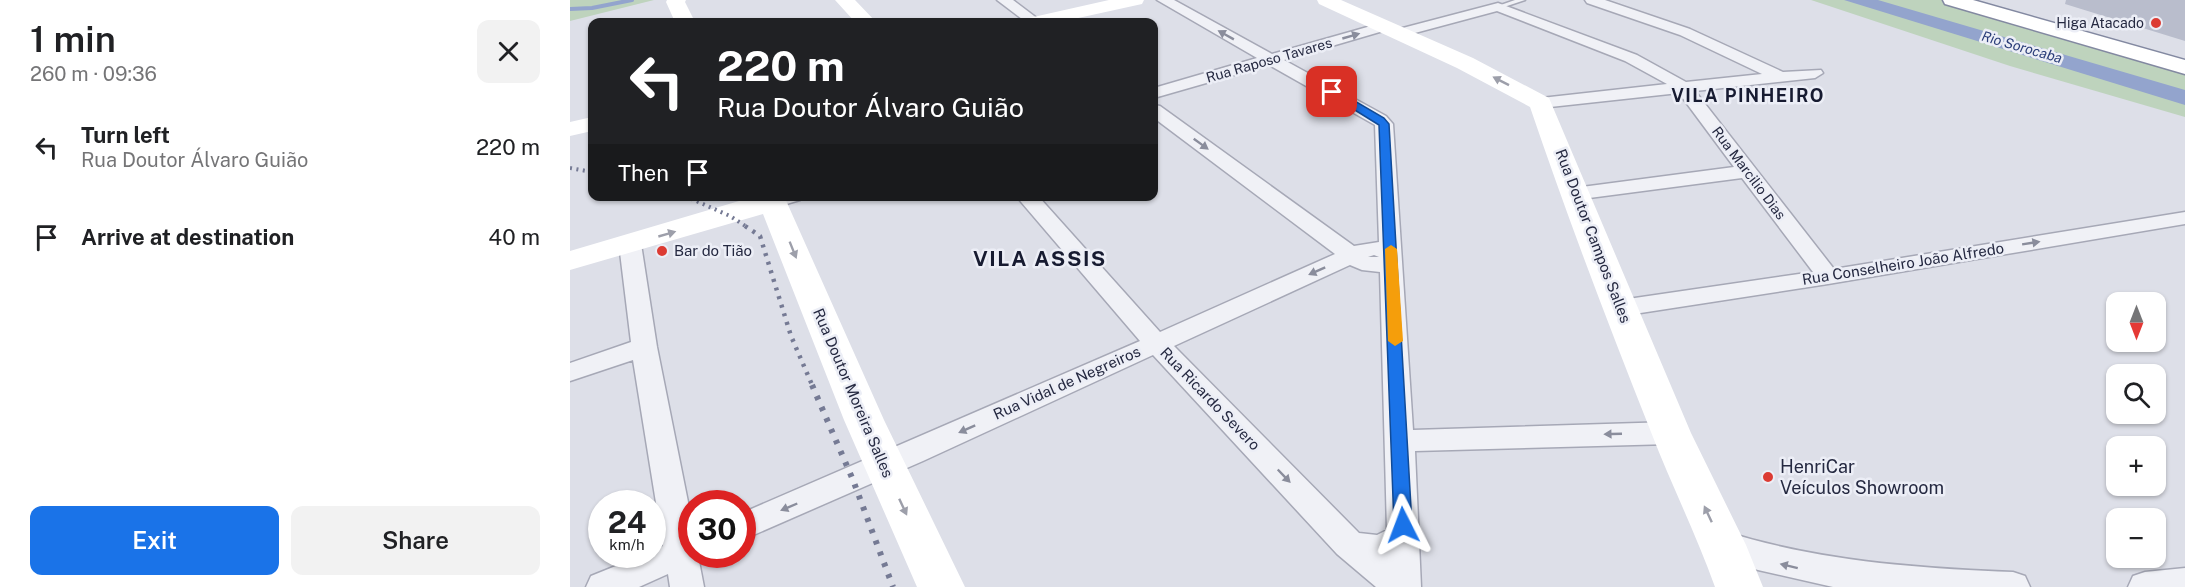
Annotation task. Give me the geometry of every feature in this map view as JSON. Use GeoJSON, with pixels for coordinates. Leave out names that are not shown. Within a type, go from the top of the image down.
{"type":"FeatureCollection","features":[{"type":"Feature","properties":{"kind":"main road"},"geometry":{"type":"LineString","coordinates":[[677,0],[675,2],[683,18]]}},
{"type":"Feature","properties":{"kind":"main road"},"geometry":{"type":"LineString","coordinates":[[844,0],[862,18]]}},
{"type":"Feature","properties":{"kind":"main road"},"geometry":{"type":"LineString","coordinates":[[1054,18],[1135,0]]}},
{"type":"Feature","properties":{"kind":"main road"},"geometry":{"type":"LineString","coordinates":[[1326,0],[1465,63],[1541,103]]}},
{"type":"Feature","properties":{"kind":"main road"},"geometry":{"type":"LineString","coordinates":[[1952,0],[2185,67]]}},
{"type":"Feature","properties":{"kind":"main road"},"geometry":{"type":"LineString","coordinates":[[1979,0],[2185,57]]}},
{"type":"Feature","properties":{"kind":"main road","name":"Rua Doutor Campos Salles"},"geometry":{"type":"LineString","coordinates":[[1541,103],[1574,194],[1671,433],[1723,545],[1739,587]]}},
{"type":"Feature","properties":{"kind":"main road"},"geometry":{"type":"LineString","coordinates":[[570,129],[588,125]]}},
{"type":"Feature","properties":{"kind":"main road"},"geometry":{"type":"LineString","coordinates":[[570,261],[772,205]]}},
{"type":"Feature","properties":{"kind":"main road","name":"Rua Doutor Moreira Salles"},"geometry":{"type":"LineString","coordinates":[[772,205],[883,465],[941,587]]}},
{"type":"Feature","properties":{"kind":"street"},"geometry":{"type":"LineString","coordinates":[[1004,0],[1030,18]]}},
{"type":"Feature","properties":{"kind":"street"},"geometry":{"type":"LineString","coordinates":[[1164,0],[1371,114],[1384,124],[1399,441],[1395,542],[1402,587]]}},
{"type":"Feature","properties":{"kind":"street"},"geometry":{"type":"LineString","coordinates":[[1592,0],[1685,32],[1782,77]]}},
{"type":"Feature","properties":{"kind":"street","name":"Rua Raposo Tavares"},"geometry":{"type":"LineString","coordinates":[[1158,92],[1271,59],[1498,7]]}},
{"type":"Feature","properties":{"kind":"street","name":"Rua Marcilio Dias"},"geometry":{"type":"LineString","coordinates":[[1498,7],[1631,58],[1684,88],[1828,277]]}},
{"type":"Feature","properties":{"kind":"street"},"geometry":{"type":"LineString","coordinates":[[1541,103],[1815,73]]}},
{"type":"Feature","properties":{"kind":"street"},"geometry":{"type":"LineString","coordinates":[[1158,113],[1351,255]]}},
{"type":"Feature","properties":{"kind":"street"},"geometry":{"type":"LineString","coordinates":[[1574,194],[1748,171]]}},
{"type":"Feature","properties":{"kind":"street","name":"Rua Ricardo Severo"},"geometry":{"type":"LineString","coordinates":[[1030,201],[1156,343],[1350,544],[1402,587]]}},
{"type":"Feature","properties":{"kind":"street","name":"Rua Conselheiro João Alfredo"},"geometry":{"type":"LineString","coordinates":[[1621,308],[1828,277],[2185,218]]}},
{"type":"Feature","properties":{"kind":"street"},"geometry":{"type":"LineString","coordinates":[[630,244],[644,347],[678,512]]}},
{"type":"Feature","properties":{"kind":"street","name":"Rua Vidal de Negreiros"},"geometry":{"type":"LineString","coordinates":[[756,521],[1351,255],[1368,248],[1384,250],[1391,257]]}},
{"type":"Feature","properties":{"kind":"street"},"geometry":{"type":"LineString","coordinates":[[570,372],[644,347]]}},
{"type":"Feature","properties":{"kind":"street"},"geometry":{"type":"LineString","coordinates":[[1399,441],[1671,433]]}},
{"type":"Feature","properties":{"kind":"street"},"geometry":{"type":"LineString","coordinates":[[1350,544],[1369,550],[1395,542]]}},
{"type":"Feature","properties":{"kind":"street"},"geometry":{"type":"LineString","coordinates":[[1723,545],[1756,557],[1800,568],[1910,582],[2013,587]]}},
{"type":"Feature","properties":{"kind":"street"},"geometry":{"type":"LineString","coordinates":[[603,587],[678,554]]}},
{"type":"Feature","properties":{"kind":"street"},"geometry":{"type":"LineString","coordinates":[[686,568],[687,587]]}},
{"type":"Feature","properties":{"kind":"street"},"geometry":{"type":"LineString","coordinates":[[1824,587],[1910,582]]}},
{"type":"Feature","properties":{"kind":"street"},"geometry":{"type":"LineString","coordinates":[[2145,587],[2185,583]]}},
{"type":"Feature","properties":{"kind":"lane"},"geometry":{"type":"LineString","coordinates":[[1498,7],[1522,0]]}},
{"type":"Feature","properties":{"kind":"green space"},"geometry":{"type":"Polygon","coordinates":[[[570,0],[654,0],[570,21],[570,0]]]}},
{"type":"Feature","properties":{"kind":"green space"},"geometry":{"type":"Polygon","coordinates":[[[1811,0],[1945,0],[2185,70],[2185,117],[2010,66],[1811,0]]]}},
{"type":"Feature","properties":{"kind":"water","name":"Rio Sorocaba"},"geometry":{"type":"Polygon","coordinates":[[[1844,0],[1878,0],[2185,90],[2185,105],[1844,0]]]}},
{"type":"Feature","properties":{"kind":"building","name":"Higa Atacado"},"geometry":{"type":"Polygon","coordinates":[[[2066,0],[2185,0],[2185,41],[2065,4],[2066,0]]]}},
{"type":"Feature","properties":{"kind":"waterway"},"geometry":{"type":"LineString","coordinates":[[570,9],[592,8],[632,0]]}},
{"type":"Feature","properties":{"kind":"railway"},"geometry":{"type":"LineString","coordinates":[[570,168],[588,171]]}},
{"type":"Feature","properties":{"kind":"railway"},"geometry":{"type":"LineString","coordinates":[[696,201],[730,216],[747,227]]}},
{"type":"Feature","properties":{"kind":"railway"},"geometry":{"type":"LineString","coordinates":[[745,226],[760,236],[791,336],[813,387]]}},
{"type":"Feature","properties":{"kind":"railway"},"geometry":{"type":"LineString","coordinates":[[812,385],[853,480],[893,587]]}},
{"type":"Feature","properties":{"kind":"slow traffic"},"geometry":{"type":"LineString","coordinates":[[1391,249],[1395,341]]}},
{"type":"Feature","properties":{"kind":"place","name":"Higa Atacado"},"geometry":{"type":"Point","coordinates":[2156,23]}},
{"type":"Feature","properties":{"kind":"place","name":"Bar do Tião"},"geometry":{"type":"Point","coordinates":[662,251]}},
{"type":"Feature","properties":{"kind":"place","name":"HenriCar Veículos Showroom"},"geometry":{"type":"Point","coordinates":[1768,477]}},
{"type":"Feature","properties":{"kind":"district","name":"VILA PINHEIRO"},"geometry":{"type":"Point","coordinates":[1748,96]}},
{"type":"Feature","properties":{"kind":"district","name":"VILA ASSIS"},"geometry":{"type":"Point","coordinates":[1040,259]}},
{"type":"Feature","properties":{"kind":"route"},"geometry":{"type":"LineString","coordinates":[[1332,92],[1384,124],[1403,525]]}}]}
